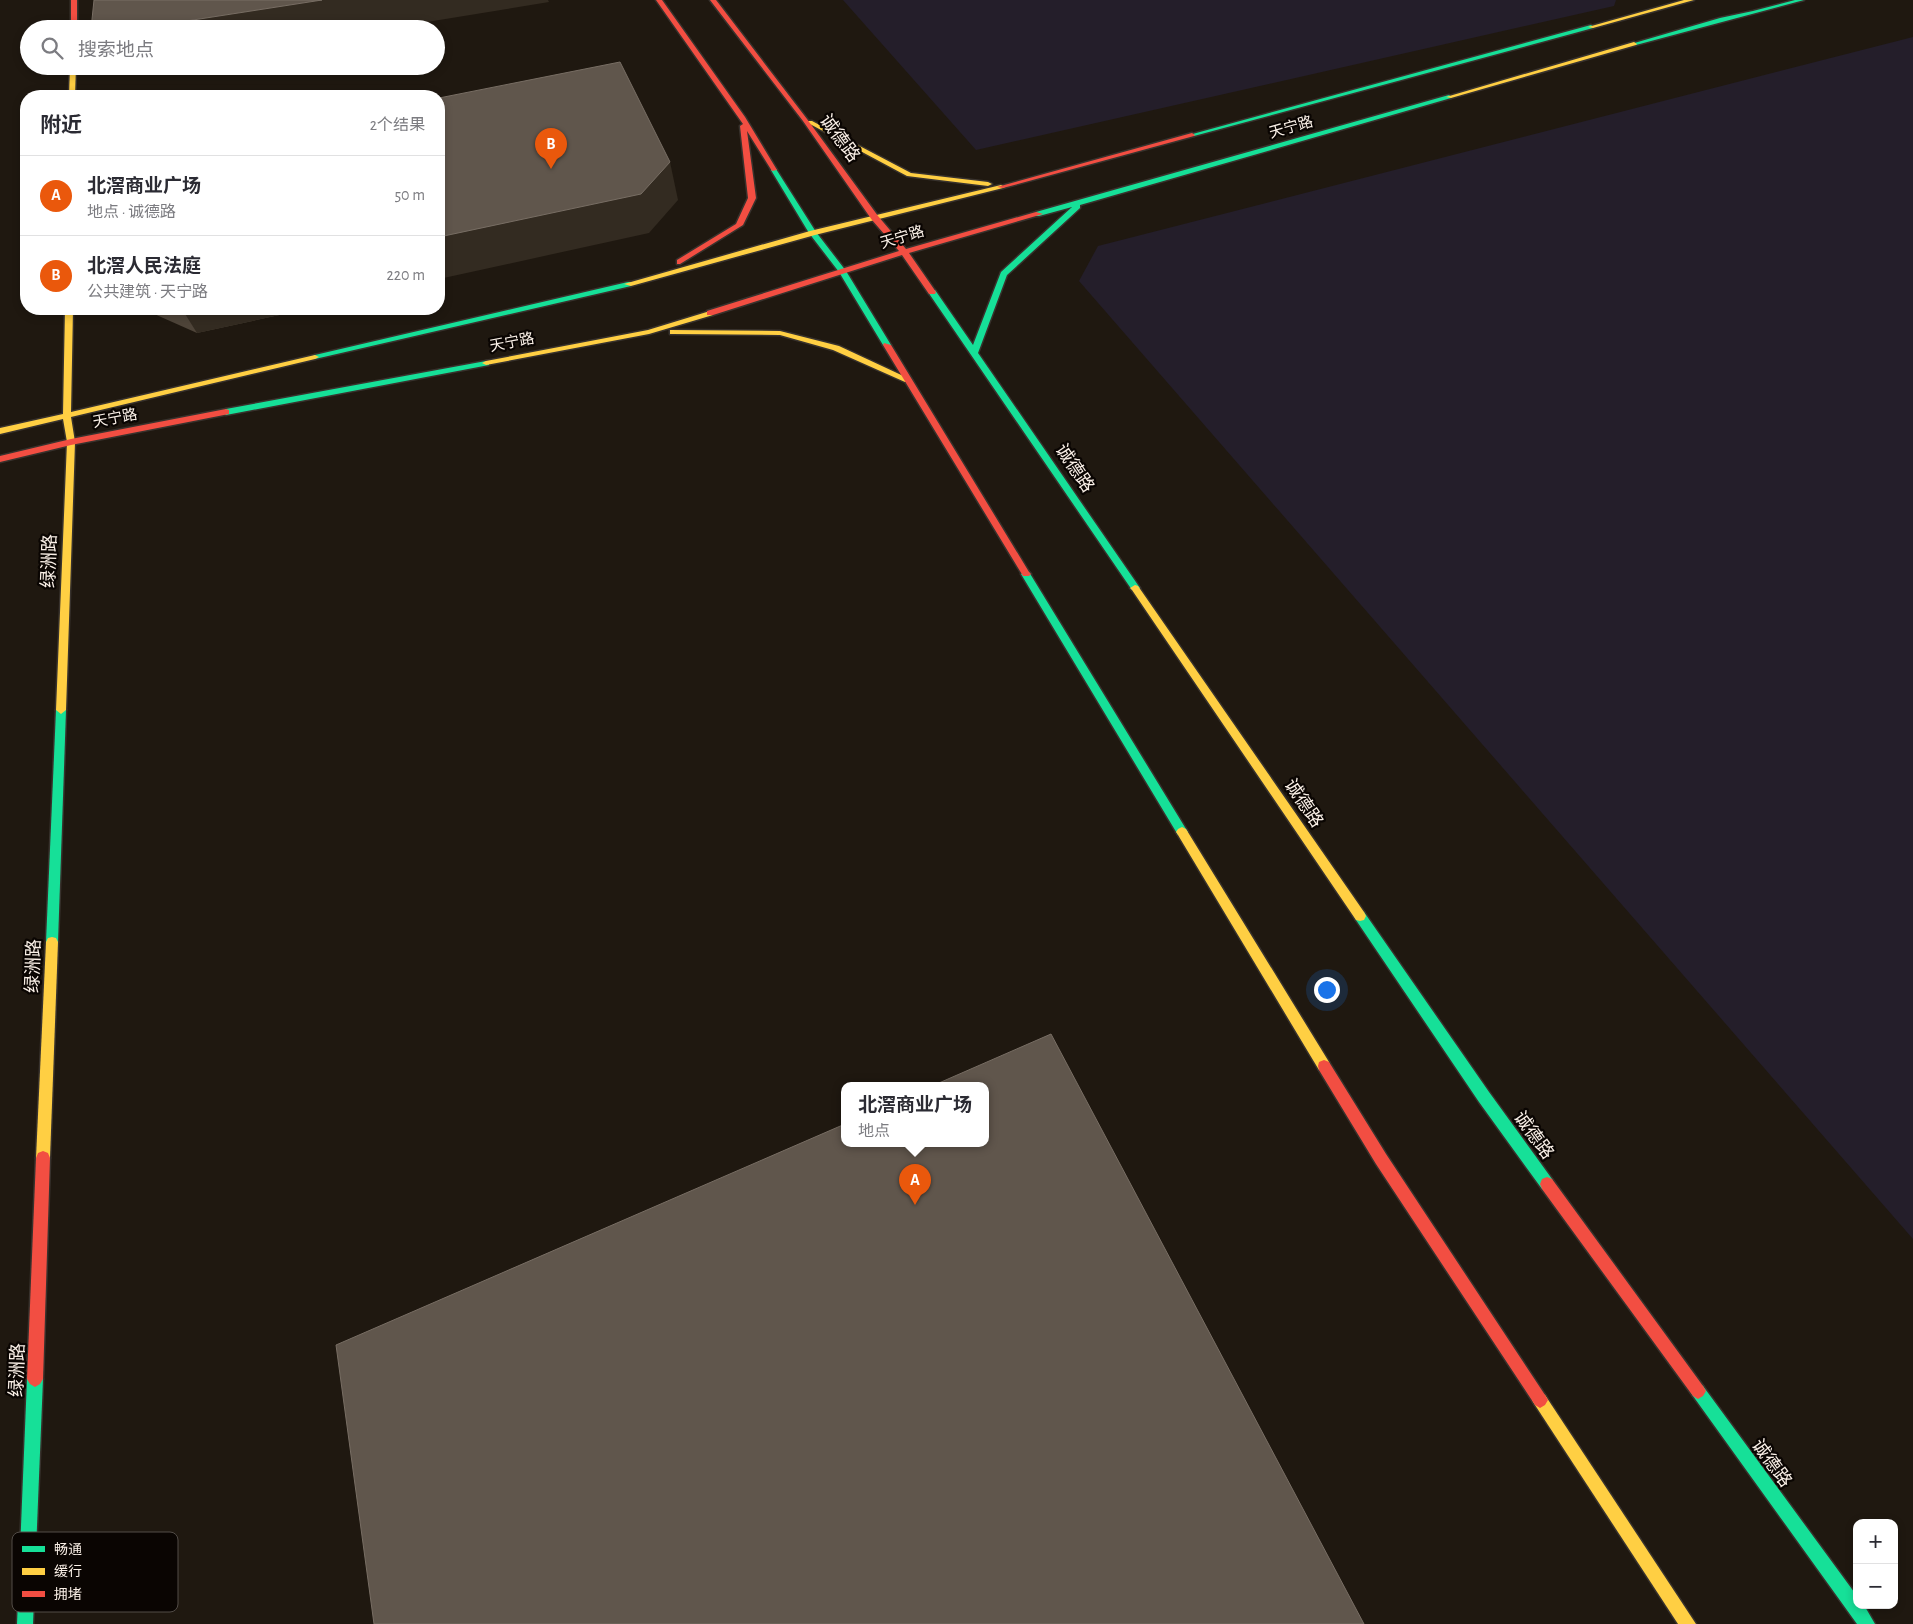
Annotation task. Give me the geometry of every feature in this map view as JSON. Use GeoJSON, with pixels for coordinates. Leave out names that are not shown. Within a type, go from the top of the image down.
{"type":"FeatureCollection","features":[{"type":"Feature","properties":{"kind":"street"},"geometry":{"type":"LineString","coordinates":[[74,0],[74,20]]}},
{"type":"Feature","properties":{"kind":"street"},"geometry":{"type":"LineString","coordinates":[[659,0],[742,117],[813,233],[842,272],[1381,1159],[1688,1624]]}},
{"type":"Feature","properties":{"kind":"street","name":"诚德路"},"geometry":{"type":"LineString","coordinates":[[713,0],[805,120],[876,218],[904,252],[1484,1097],[1867,1624]]}},
{"type":"Feature","properties":{"kind":"street","name":"天宁路"},"geometry":{"type":"LineString","coordinates":[[0,459],[71,442],[649,332],[904,252],[1722,19],[1754,13],[1801,0]]}},
{"type":"Feature","properties":{"kind":"street"},"geometry":{"type":"LineString","coordinates":[[1693,3],[1722,19]]}},
{"type":"Feature","properties":{"kind":"street","name":"天宁路"},"geometry":{"type":"LineString","coordinates":[[0,431],[655,278],[813,233],[1005,186],[1693,3]]}},
{"type":"Feature","properties":{"kind":"street"},"geometry":{"type":"LineString","coordinates":[[1737,4],[1754,13]]}},
{"type":"Feature","properties":{"kind":"street"},"geometry":{"type":"LineString","coordinates":[[72,90],[73,75]]}},
{"type":"Feature","properties":{"kind":"street"},"geometry":{"type":"LineString","coordinates":[[655,278],[739,225],[752,198],[742,117]]}},
{"type":"Feature","properties":{"kind":"street"},"geometry":{"type":"LineString","coordinates":[[805,120],[909,175],[1005,186]]}},
{"type":"Feature","properties":{"kind":"street"},"geometry":{"type":"LineString","coordinates":[[974,353],[1004,274],[1081,202]]}},
{"type":"Feature","properties":{"kind":"street","name":"绿洲路"},"geometry":{"type":"LineString","coordinates":[[29,1532],[71,442],[67,416],[69,315]]}},
{"type":"Feature","properties":{"kind":"street"},"geometry":{"type":"LineString","coordinates":[[649,332],[780,333],[836,348],[908,380]]}},
{"type":"Feature","properties":{"kind":"shaded area"},"geometry":{"type":"Polygon","coordinates":[[[843,0],[1616,0],[1614,6],[976,150],[843,0]]]}},
{"type":"Feature","properties":{"kind":"shaded area"},"geometry":{"type":"Polygon","coordinates":[[[1913,37],[1913,1239],[1079,281],[1098,246],[1913,37]]]}},
{"type":"Feature","properties":{"kind":"building"},"geometry":{"type":"Polygon","coordinates":[[[94,0],[322,0],[193,20],[92,20],[94,0]]]}},
{"type":"Feature","properties":{"kind":"building"},"geometry":{"type":"Polygon","coordinates":[[[620,62],[670,162],[641,194],[445,236],[445,97],[620,62]]]}},
{"type":"Feature","properties":{"kind":"building"},"geometry":{"type":"Polygon","coordinates":[[[1051,1034],[1364,1624],[374,1624],[336,1345],[841,1126],[841,1147],[989,1147],[989,1082],[941,1082],[1051,1034]]]}},
{"type":"Feature","properties":{"kind":"traffic: fast"},"geometry":{"type":"LineString","coordinates":[[1634,44],[1722,19],[1754,13],[1801,0]]}},
{"type":"Feature","properties":{"kind":"traffic: fast"},"geometry":{"type":"LineString","coordinates":[[1192,135],[1591,27]]}},
{"type":"Feature","properties":{"kind":"traffic: fast"},"geometry":{"type":"LineString","coordinates":[[1039,214],[1449,97]]}},
{"type":"Feature","properties":{"kind":"traffic: fast"},"geometry":{"type":"LineString","coordinates":[[774,170],[813,233],[842,271],[887,345]]}},
{"type":"Feature","properties":{"kind":"traffic: fast"},"geometry":{"type":"LineString","coordinates":[[974,353],[1004,274],[1077,206]]}},
{"type":"Feature","properties":{"kind":"traffic: fast"},"geometry":{"type":"LineString","coordinates":[[315,357],[628,284]]}},
{"type":"Feature","properties":{"kind":"traffic: fast"},"geometry":{"type":"LineString","coordinates":[[932,292],[1135,588]]}},
{"type":"Feature","properties":{"kind":"traffic: fast"},"geometry":{"type":"LineString","coordinates":[[226,412],[486,363]]}},
{"type":"Feature","properties":{"kind":"traffic: fast"},"geometry":{"type":"LineString","coordinates":[[1026,574],[1182,832]]}},
{"type":"Feature","properties":{"kind":"traffic: fast"},"geometry":{"type":"LineString","coordinates":[[52,942],[61,710]]}},
{"type":"Feature","properties":{"kind":"traffic: fast"},"geometry":{"type":"LineString","coordinates":[[1360,916],[1484,1097],[1547,1184]]}},
{"type":"Feature","properties":{"kind":"traffic: fast"},"geometry":{"type":"LineString","coordinates":[[29,1532],[35,1379]]}},
{"type":"Feature","properties":{"kind":"traffic: fast"},"geometry":{"type":"LineString","coordinates":[[1698,1391],[1867,1624]]}},
{"type":"Feature","properties":{"kind":"traffic: fast"},"geometry":{"type":"LineString","coordinates":[[25,1612],[25,1624]]}},
{"type":"Feature","properties":{"kind":"traffic: slow"},"geometry":{"type":"LineString","coordinates":[[1591,27],[1691,0]]}},
{"type":"Feature","properties":{"kind":"traffic: slow"},"geometry":{"type":"LineString","coordinates":[[1449,97],[1634,44]]}},
{"type":"Feature","properties":{"kind":"traffic: slow"},"geometry":{"type":"LineString","coordinates":[[72,90],[73,75]]}},
{"type":"Feature","properties":{"kind":"traffic: slow"},"geometry":{"type":"LineString","coordinates":[[810,122],[909,175],[988,184]]}},
{"type":"Feature","properties":{"kind":"traffic: slow"},"geometry":{"type":"LineString","coordinates":[[628,284],[813,233],[1001,187]]}},
{"type":"Feature","properties":{"kind":"traffic: slow"},"geometry":{"type":"LineString","coordinates":[[486,363],[649,332],[710,313]]}},
{"type":"Feature","properties":{"kind":"traffic: slow"},"geometry":{"type":"LineString","coordinates":[[61,710],[71,442],[67,416],[69,315]]}},
{"type":"Feature","properties":{"kind":"traffic: slow"},"geometry":{"type":"LineString","coordinates":[[673,332],[780,333],[836,348],[908,380]]}},
{"type":"Feature","properties":{"kind":"traffic: slow"},"geometry":{"type":"LineString","coordinates":[[0,431],[315,357]]}},
{"type":"Feature","properties":{"kind":"traffic: slow"},"geometry":{"type":"LineString","coordinates":[[1135,588],[1360,916]]}},
{"type":"Feature","properties":{"kind":"traffic: slow"},"geometry":{"type":"LineString","coordinates":[[1182,832],[1324,1066]]}},
{"type":"Feature","properties":{"kind":"traffic: slow"},"geometry":{"type":"LineString","coordinates":[[43,1158],[52,942]]}},
{"type":"Feature","properties":{"kind":"traffic: slow"},"geometry":{"type":"LineString","coordinates":[[1540,1400],[1688,1624]]}},
{"type":"Feature","properties":{"kind":"traffic: jam"},"geometry":{"type":"LineString","coordinates":[[74,0],[74,20]]}},
{"type":"Feature","properties":{"kind":"traffic: jam"},"geometry":{"type":"LineString","coordinates":[[659,0],[742,117],[774,170]]}},
{"type":"Feature","properties":{"kind":"traffic: jam"},"geometry":{"type":"LineString","coordinates":[[713,0],[805,120],[875,218],[904,252],[932,292]]}},
{"type":"Feature","properties":{"kind":"traffic: jam"},"geometry":{"type":"LineString","coordinates":[[680,262],[739,225],[752,198],[743,126]]}},
{"type":"Feature","properties":{"kind":"traffic: jam"},"geometry":{"type":"LineString","coordinates":[[1001,187],[1192,135]]}},
{"type":"Feature","properties":{"kind":"traffic: jam"},"geometry":{"type":"LineString","coordinates":[[710,313],[904,252],[1039,214]]}},
{"type":"Feature","properties":{"kind":"traffic: jam"},"geometry":{"type":"LineString","coordinates":[[887,345],[1026,574]]}},
{"type":"Feature","properties":{"kind":"traffic: jam"},"geometry":{"type":"LineString","coordinates":[[0,459],[71,442],[226,412]]}},
{"type":"Feature","properties":{"kind":"traffic: jam"},"geometry":{"type":"LineString","coordinates":[[1324,1066],[1381,1159],[1540,1400]]}},
{"type":"Feature","properties":{"kind":"traffic: jam"},"geometry":{"type":"LineString","coordinates":[[35,1379],[43,1158]]}},
{"type":"Feature","properties":{"kind":"traffic: jam"},"geometry":{"type":"LineString","coordinates":[[1547,1184],[1698,1391]]}},
{"type":"Feature","properties":{"kind":"place","name":"北滘人民法庭"},"geometry":{"type":"Point","coordinates":[551,169]}},
{"type":"Feature","properties":{"kind":"place","name":"北滘商业广场"},"geometry":{"type":"Point","coordinates":[915,1205]}}]}
